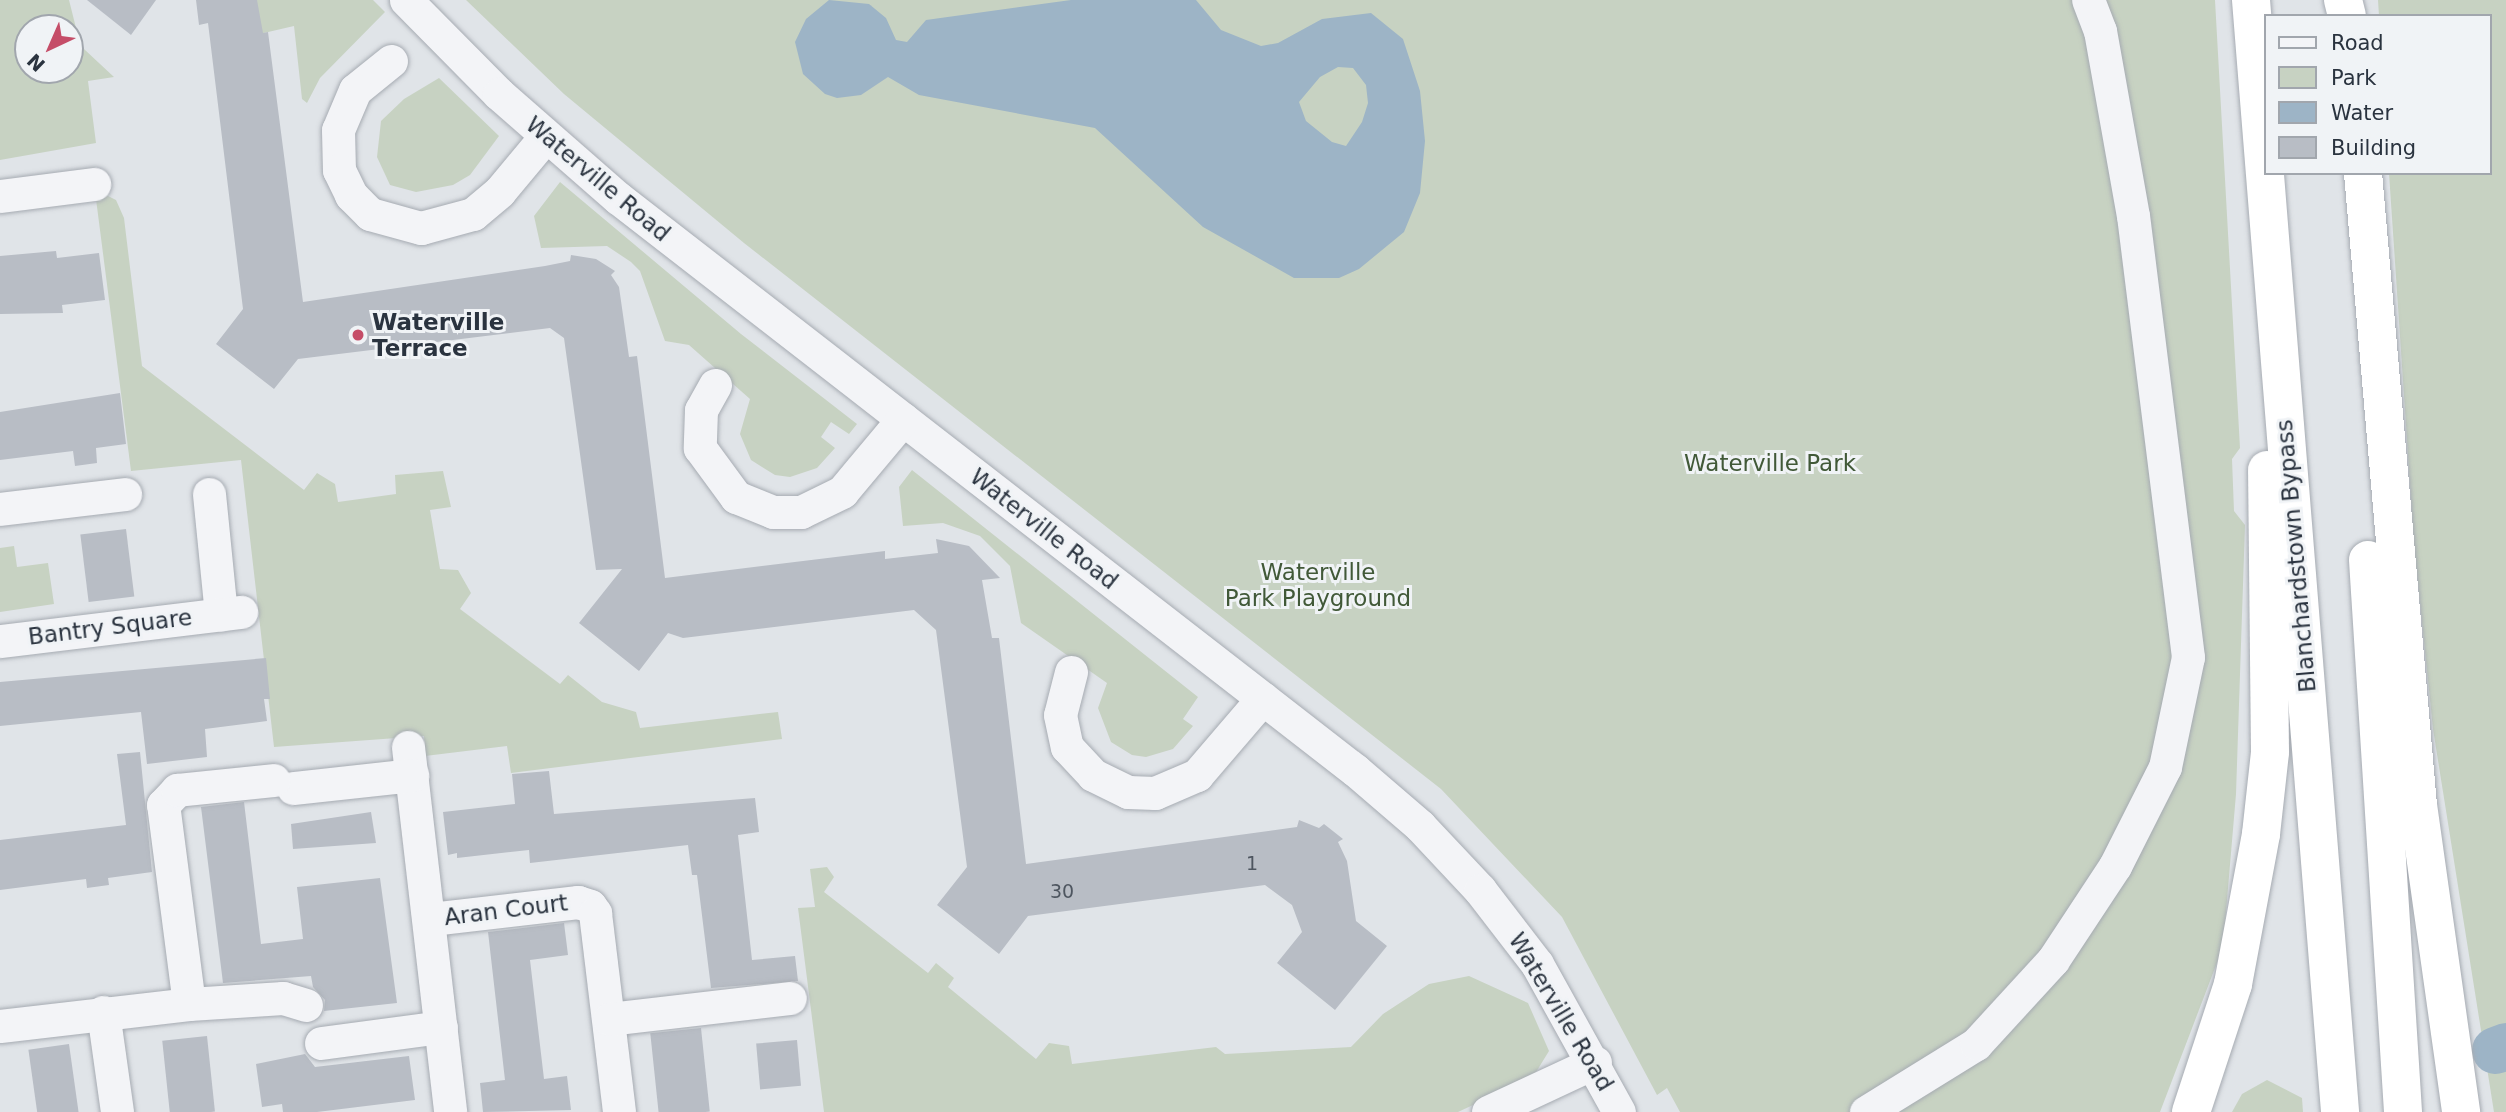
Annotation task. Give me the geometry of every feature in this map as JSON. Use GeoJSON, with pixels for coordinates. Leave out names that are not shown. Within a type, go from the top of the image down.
{"type":"FeatureCollection","features":[{"type":"Feature","properties":{"kind":"highway","name":"Blanchardstown Bypass"},"geometry":{"type":"LineString","coordinates":[[2251,0],[2264,147]]}},
{"type":"Feature","properties":{"kind":"highway"},"geometry":{"type":"LineString","coordinates":[[2191,1112],[2233,984],[2248,916],[2270,752],[2268,350],[2260,96]]}},
{"type":"Feature","properties":{"kind":"highway","name":"Blanchardstown Bypass"},"geometry":{"type":"LineString","coordinates":[[2266,175],[2340,1112]]}},
{"type":"Feature","properties":{"kind":"highway"},"geometry":{"type":"LineString","coordinates":[[2344,175],[2403,1112]]}},
{"type":"Feature","properties":{"kind":"highway"},"geometry":{"type":"LineString","coordinates":[[2363,175],[2418,806],[2461,1112]]}},
{"type":"Feature","properties":{"kind":"street","name":"Waterville Road"},"geometry":{"type":"LineString","coordinates":[[406,0],[545,137],[701,265],[1355,770],[1456,862],[1537,964],[1595,1062],[1619,1112]]}},
{"type":"Feature","properties":{"kind":"street"},"geometry":{"type":"LineString","coordinates":[[1866,1112],[1976,1044],[2053,960],[2115,866],[2165,767],[2188,657],[2133,216],[2099,31],[2088,0]]}},
{"type":"Feature","properties":{"kind":"street"},"geometry":{"type":"LineString","coordinates":[[391,61],[355,90],[338,130],[339,170],[351,195],[370,214],[421,228],[473,215],[500,191],[545,137]]}},
{"type":"Feature","properties":{"kind":"street"},"geometry":{"type":"LineString","coordinates":[[0,197],[94,184]]}},
{"type":"Feature","properties":{"kind":"street"},"geometry":{"type":"LineString","coordinates":[[715,385],[701,410],[700,448],[736,497],[773,512],[801,512],[842,492],[903,419]]}},
{"type":"Feature","properties":{"kind":"street"},"geometry":{"type":"LineString","coordinates":[[0,509],[125,494]]}},
{"type":"Feature","properties":{"kind":"street","name":"Bantry Square"},"geometry":{"type":"LineString","coordinates":[[0,641],[231,613],[209,494]]}},
{"type":"Feature","properties":{"kind":"street"},"geometry":{"type":"LineString","coordinates":[[1071,672],[1060,715],[1067,747],[1093,775],[1128,792],[1155,793],[1197,775],[1264,698]]}},
{"type":"Feature","properties":{"kind":"street","name":"Aran Court"},"geometry":{"type":"LineString","coordinates":[[189,1004],[163,805],[177,790],[283,784],[410,761],[431,919],[450,1112]]}},
{"type":"Feature","properties":{"kind":"street","name":"Aran Court"},"geometry":{"type":"LineString","coordinates":[[431,919],[584,902],[596,913],[618,1112]]}},
{"type":"Feature","properties":{"kind":"street"},"geometry":{"type":"LineString","coordinates":[[0,1026],[189,1004],[283,998],[306,1005]]}},
{"type":"Feature","properties":{"kind":"street"},"geometry":{"type":"LineString","coordinates":[[609,1019],[790,998]]}},
{"type":"Feature","properties":{"kind":"street"},"geometry":{"type":"LineString","coordinates":[[103,1012],[117,1112]]}},
{"type":"Feature","properties":{"kind":"street"},"geometry":{"type":"LineString","coordinates":[[321,1043],[441,1027]]}},
{"type":"Feature","properties":{"kind":"street"},"geometry":{"type":"LineString","coordinates":[[1494,1110],[1595,1062]]}},
{"type":"Feature","properties":{"kind":"green space"},"geometry":{"type":"Polygon","coordinates":[[[0,0],[69,0],[72,14],[14,14],[14,84],[84,84],[84,49],[114,77],[88,81],[96,143],[0,160],[0,0]]]}},
{"type":"Feature","properties":{"kind":"green space"},"geometry":{"type":"Polygon","coordinates":[[[257,0],[373,0],[385,12],[320,78],[307,103],[302,99],[294,26],[251,36],[257,0]]]}},
{"type":"Feature","properties":{"kind":"green space","name":"Waterville Park"},"geometry":{"type":"Polygon","coordinates":[[[466,0],[2215,0],[2240,448],[2232,459],[2234,511],[2245,525],[2236,794],[2223,947],[2160,1112],[1680,1112],[1667,1088],[1657,1095],[1562,917],[1441,789],[744,243],[564,94],[466,0]]]}},
{"type":"Feature","properties":{"kind":"green space"},"geometry":{"type":"Polygon","coordinates":[[[2378,0],[2506,0],[2506,1112],[2494,1112],[2433,729],[2414,544],[2389,175],[2492,175],[2492,14],[2379,14],[2378,0]]]}},
{"type":"Feature","properties":{"kind":"green space"},"geometry":{"type":"Polygon","coordinates":[[[439,78],[499,136],[470,175],[453,185],[416,192],[390,185],[377,157],[381,121],[404,99],[439,78]]]}},
{"type":"Feature","properties":{"kind":"green space"},"geometry":{"type":"Polygon","coordinates":[[[560,182],[741,334],[857,424],[849,434],[831,422],[821,437],[835,448],[817,468],[790,477],[775,475],[751,460],[740,434],[750,399],[689,345],[665,341],[640,271],[631,262],[607,246],[541,248],[534,216],[560,182]]]}},
{"type":"Feature","properties":{"kind":"green space"},"geometry":{"type":"Polygon","coordinates":[[[108,196],[116,200],[124,218],[142,366],[304,490],[317,473],[335,484],[338,502],[396,494],[395,475],[443,471],[451,507],[430,510],[440,569],[458,570],[471,593],[460,609],[560,684],[568,675],[602,702],[636,712],[640,728],[778,712],[782,739],[511,773],[507,746],[425,756],[424,736],[274,747],[241,460],[131,471],[96,199],[108,196]]]}},
{"type":"Feature","properties":{"kind":"green space"},"geometry":{"type":"Polygon","coordinates":[[[912,470],[1198,697],[1183,719],[1193,726],[1173,749],[1146,757],[1132,755],[1111,742],[1098,708],[1107,683],[1021,623],[1010,566],[980,536],[943,523],[903,526],[899,487],[912,470]]]}},
{"type":"Feature","properties":{"kind":"green space"},"geometry":{"type":"Polygon","coordinates":[[[14,546],[17,567],[48,563],[54,604],[0,612],[0,548],[14,546]]]}},
{"type":"Feature","properties":{"kind":"green space"},"geometry":{"type":"Polygon","coordinates":[[[827,867],[834,877],[824,892],[928,973],[936,963],[954,978],[948,987],[1036,1059],[1049,1043],[1069,1046],[1072,1064],[1216,1047],[1225,1054],[1351,1047],[1383,1014],[1429,984],[1469,976],[1528,1003],[1549,1051],[1533,1077],[1458,1112],[824,1112],[798,908],[815,907],[810,869],[827,867]]]}},
{"type":"Feature","properties":{"kind":"green space"},"geometry":{"type":"Polygon","coordinates":[[[2267,1080],[2302,1098],[2303,1112],[2232,1112],[2242,1094],[2267,1080]]]}},
{"type":"Feature","properties":{"kind":"water"},"geometry":{"type":"Polygon","coordinates":[[[829,0],[869,4],[886,18],[896,40],[907,42],[926,20],[1071,0],[1196,0],[1221,30],[1261,46],[1278,43],[1322,19],[1371,13],[1403,39],[1420,91],[1425,141],[1420,193],[1404,232],[1359,269],[1339,278],[1294,278],[1203,227],[1095,128],[919,95],[888,77],[861,95],[837,98],[825,94],[803,74],[795,42],[806,19],[829,0]],[[1338,67],[1320,77],[1299,102],[1306,121],[1332,142],[1346,146],[1362,122],[1368,103],[1366,85],[1353,68],[1338,67]]]}},
{"type":"Feature","properties":{"kind":"building"},"geometry":{"type":"Polygon","coordinates":[[[87,0],[156,0],[131,35],[87,0]]]}},
{"type":"Feature","properties":{"kind":"building","name":"Waterville Terrace"},"geometry":{"type":"Polygon","coordinates":[[[196,0],[257,0],[263,33],[268,32],[303,302],[545,266],[570,261],[571,255],[596,259],[615,271],[611,275],[619,287],[629,357],[637,356],[665,578],[885,551],[885,559],[938,553],[936,539],[969,546],[1000,578],[982,580],[992,638],[999,638],[1026,864],[1297,827],[1299,820],[1319,828],[1324,824],[1343,839],[1338,842],[1347,861],[1356,921],[1387,946],[1335,1010],[1277,963],[1302,932],[1292,905],[1265,885],[1028,916],[999,954],[937,905],[967,867],[936,630],[914,610],[683,638],[668,633],[639,671],[579,623],[622,569],[596,570],[564,338],[550,328],[298,359],[274,389],[216,344],[243,309],[208,23],[199,25],[196,0]]]}},
{"type":"Feature","properties":{"kind":"building"},"geometry":{"type":"Polygon","coordinates":[[[56,251],[57,258],[99,253],[105,300],[62,305],[63,313],[0,314],[0,256],[56,251]]]}},
{"type":"Feature","properties":{"kind":"building"},"geometry":{"type":"Polygon","coordinates":[[[120,393],[126,444],[96,448],[97,463],[75,466],[73,451],[0,460],[0,412],[120,393]]]}},
{"type":"Feature","properties":{"kind":"building"},"geometry":{"type":"Polygon","coordinates":[[[126,529],[134,596],[89,602],[80,535],[126,529]]]}},
{"type":"Feature","properties":{"kind":"building"},"geometry":{"type":"Polygon","coordinates":[[[266,658],[270,699],[264,699],[267,721],[205,729],[207,757],[147,764],[141,712],[0,726],[0,682],[266,658]]]}},
{"type":"Feature","properties":{"kind":"building"},"geometry":{"type":"Polygon","coordinates":[[[140,752],[152,872],[108,878],[109,885],[87,888],[86,879],[0,890],[0,840],[126,825],[117,754],[140,752]]]}},
{"type":"Feature","properties":{"kind":"building"},"geometry":{"type":"Polygon","coordinates":[[[549,771],[554,814],[755,798],[759,832],[738,835],[752,960],[795,956],[798,981],[711,988],[697,875],[692,875],[688,845],[530,863],[529,850],[457,858],[457,853],[448,855],[443,812],[515,804],[512,774],[549,771]]]}},
{"type":"Feature","properties":{"kind":"building"},"geometry":{"type":"Polygon","coordinates":[[[244,802],[261,944],[303,939],[297,887],[380,878],[397,1003],[324,1011],[325,1000],[313,987],[311,976],[223,983],[201,807],[244,802]]]}},
{"type":"Feature","properties":{"kind":"building"},"geometry":{"type":"Polygon","coordinates":[[[371,812],[376,843],[293,849],[291,824],[371,812]]]}},
{"type":"Feature","properties":{"kind":"building"},"geometry":{"type":"Polygon","coordinates":[[[564,923],[568,955],[530,960],[544,1079],[567,1076],[571,1110],[483,1112],[480,1083],[505,1080],[488,932],[564,923]]]}},
{"type":"Feature","properties":{"kind":"building"},"geometry":{"type":"Polygon","coordinates":[[[701,1028],[710,1112],[659,1112],[650,1033],[701,1028]]]}},
{"type":"Feature","properties":{"kind":"building"},"geometry":{"type":"Polygon","coordinates":[[[207,1036],[215,1112],[170,1112],[162,1041],[207,1036]]]}},
{"type":"Feature","properties":{"kind":"building"},"geometry":{"type":"Polygon","coordinates":[[[797,1040],[801,1086],[760,1089],[756,1044],[797,1040]]]}},
{"type":"Feature","properties":{"kind":"building"},"geometry":{"type":"Polygon","coordinates":[[[69,1044],[79,1112],[37,1112],[28,1050],[69,1044]]]}},
{"type":"Feature","properties":{"kind":"building"},"geometry":{"type":"Polygon","coordinates":[[[305,1054],[315,1067],[409,1056],[415,1100],[317,1112],[283,1112],[282,1104],[262,1107],[256,1064],[305,1054]]]}},
{"type":"Feature","properties":{"kind":"waterway"},"geometry":{"type":"LineString","coordinates":[[2495,1050],[2506,1046]]}},
{"type":"Feature","properties":{"kind":"place","name":"Waterville Terrace"},"geometry":{"type":"Point","coordinates":[358,335]}},
{"type":"Feature","properties":{"kind":"park label","name":"Waterville Park Playground"},"geometry":{"type":"Point","coordinates":[1318,585]}}]}
